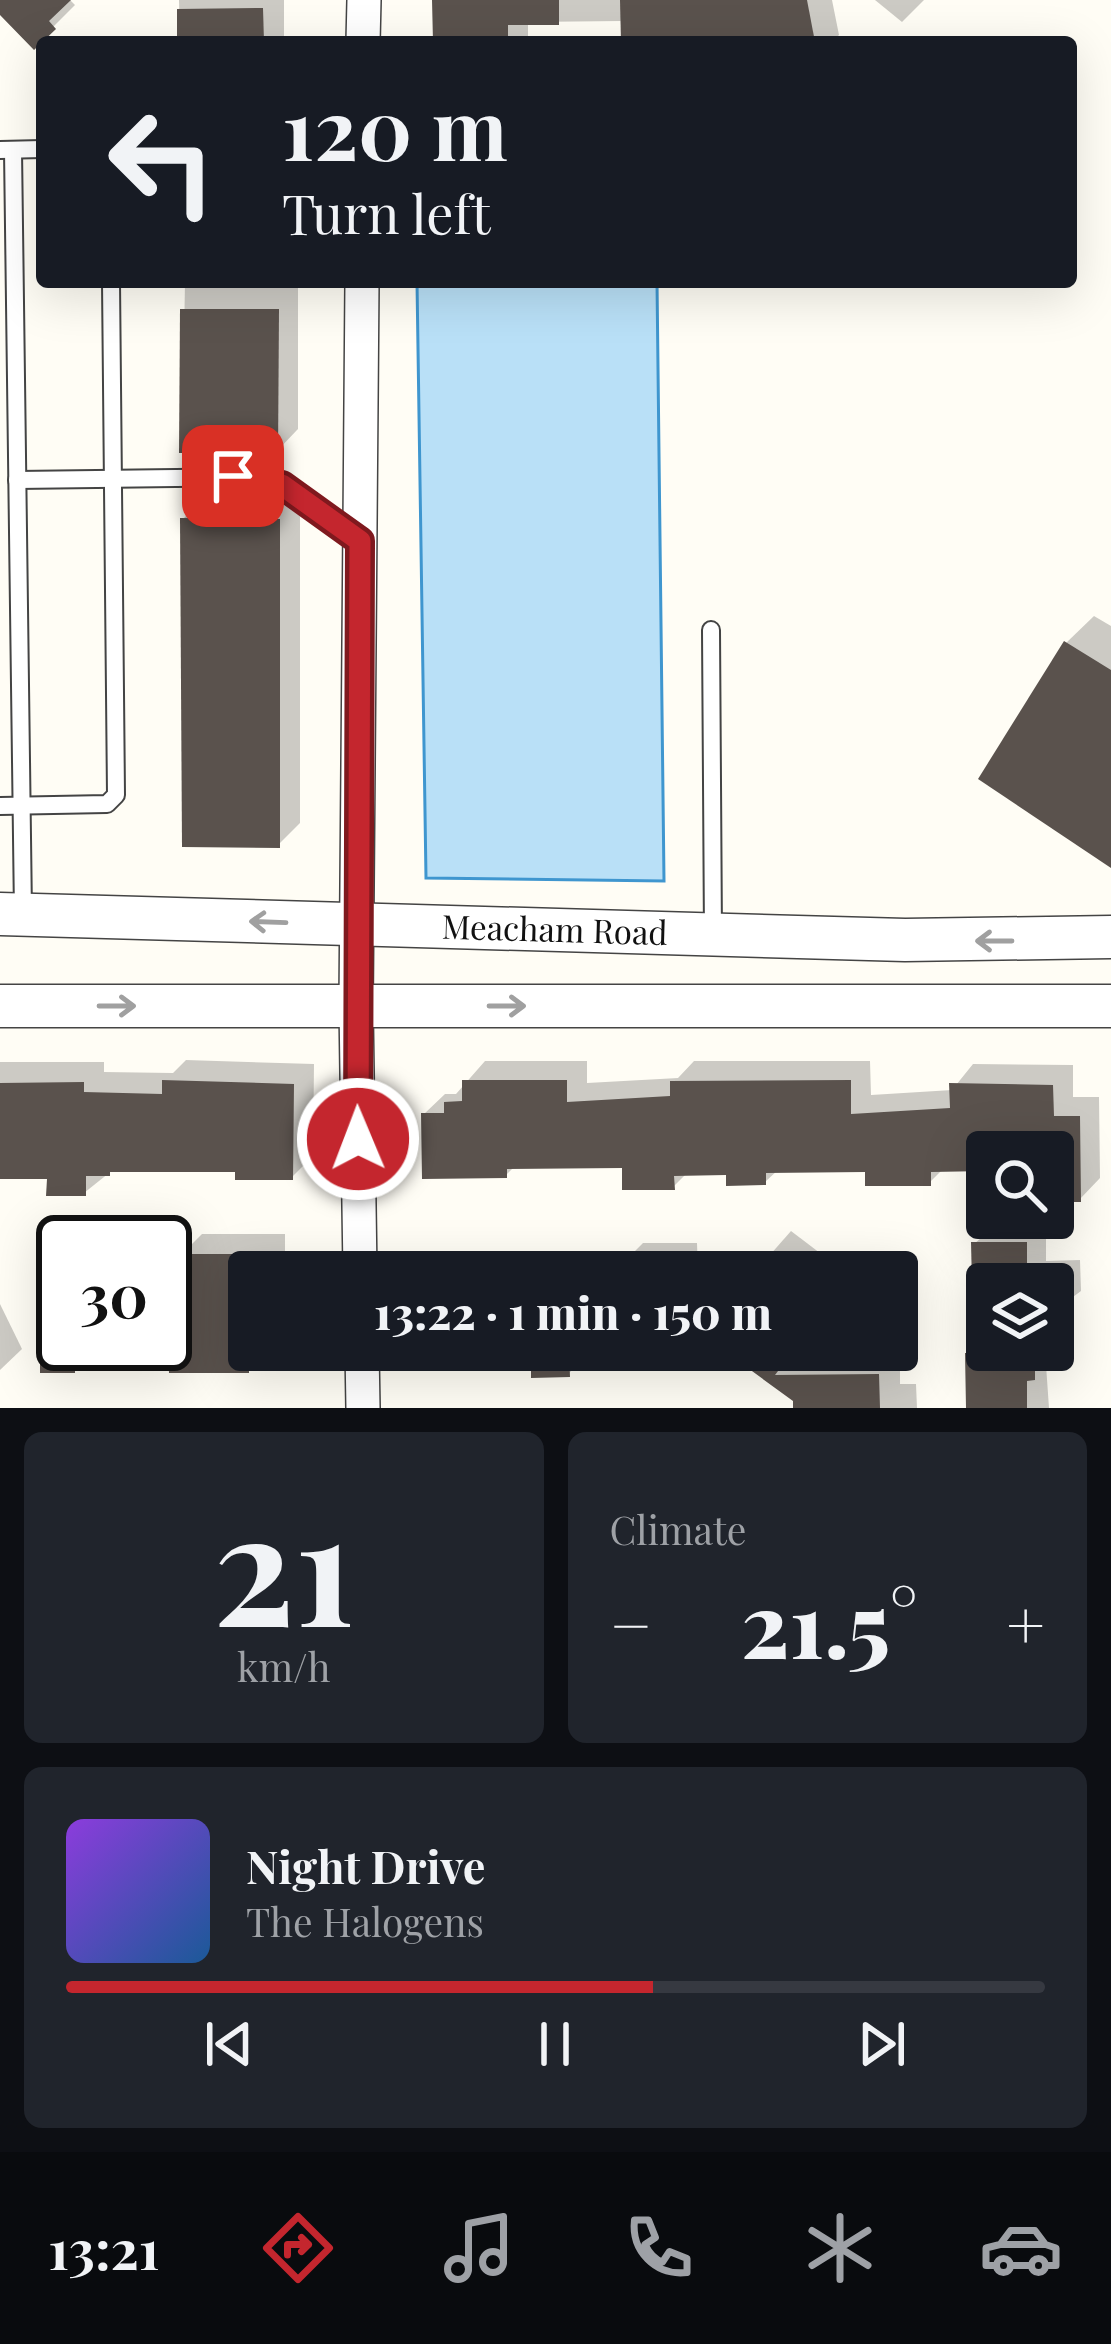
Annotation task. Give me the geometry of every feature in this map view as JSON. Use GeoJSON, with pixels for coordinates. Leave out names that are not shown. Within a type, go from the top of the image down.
{"type":"FeatureCollection","features":[{"type":"Feature","properties":{"kind":"street"},"geometry":{"type":"LineString","coordinates":[[363,36],[364,0]]}},
{"type":"Feature","properties":{"kind":"street"},"geometry":{"type":"LineString","coordinates":[[361,1251],[356,1006],[362,288]]}},
{"type":"Feature","properties":{"kind":"street","name":"Meacham Road"},"geometry":{"type":"LineString","coordinates":[[12,914],[713,935],[1051,941],[1111,937]]}},
{"type":"Feature","properties":{"kind":"street"},"geometry":{"type":"LineString","coordinates":[[0,1006],[1111,1006]]}},
{"type":"Feature","properties":{"kind":"street"},"geometry":{"type":"LineString","coordinates":[[362,1371],[363,1408]]}},
{"type":"Feature","properties":{"kind":"lane"},"geometry":{"type":"LineString","coordinates":[[7,150],[22,806],[12,914]]}},
{"type":"Feature","properties":{"kind":"lane"},"geometry":{"type":"LineString","coordinates":[[0,806],[107,804],[116,795],[111,288]]}},
{"type":"Feature","properties":{"kind":"lane"},"geometry":{"type":"LineString","coordinates":[[17,480],[255,478],[304,498],[360,541]]}},
{"type":"Feature","properties":{"kind":"lane"},"geometry":{"type":"LineString","coordinates":[[712,630],[713,935]]}},
{"type":"Feature","properties":{"kind":"water"},"geometry":{"type":"Polygon","coordinates":[[[417,288],[657,288],[664,881],[426,878],[417,288]]]}},
{"type":"Feature","properties":{"kind":"building"},"geometry":{"type":"Polygon","coordinates":[[[0,0],[71,0],[49,21],[56,29],[49,36],[36,36],[34,50],[0,15],[0,0]]]}},
{"type":"Feature","properties":{"kind":"building"},"geometry":{"type":"Polygon","coordinates":[[[432,0],[559,0],[559,25],[508,25],[508,36],[433,36],[432,0]]]}},
{"type":"Feature","properties":{"kind":"building"},"geometry":{"type":"Polygon","coordinates":[[[620,0],[807,0],[814,36],[621,36],[620,0]]]}},
{"type":"Feature","properties":{"kind":"building"},"geometry":{"type":"Polygon","coordinates":[[[263,8],[264,36],[177,36],[177,9],[263,8]]]}},
{"type":"Feature","properties":{"kind":"building"},"geometry":{"type":"Polygon","coordinates":[[[180,309],[279,309],[278,454],[179,453],[180,309]]]}},
{"type":"Feature","properties":{"kind":"building"},"geometry":{"type":"Polygon","coordinates":[[[180,518],[280,519],[280,848],[182,847],[180,518]]]}},
{"type":"Feature","properties":{"kind":"building"},"geometry":{"type":"Polygon","coordinates":[[[1064,641],[1111,670],[1111,868],[978,779],[1064,641]]]}},
{"type":"Feature","properties":{"kind":"building"},"geometry":{"type":"Polygon","coordinates":[[[162,1080],[294,1084],[293,1180],[235,1180],[235,1172],[110,1172],[110,1176],[86,1176],[86,1196],[46,1196],[47,1179],[0,1179],[0,1083],[84,1082],[84,1092],[162,1094],[162,1080]]]}},
{"type":"Feature","properties":{"kind":"building"},"geometry":{"type":"Polygon","coordinates":[[[462,1080],[567,1080],[567,1102],[670,1096],[670,1081],[851,1080],[851,1114],[950,1108],[949,1083],[1053,1085],[1054,1116],[1080,1116],[1081,1202],[1074,1202],[1074,1131],[966,1131],[966,1171],[931,1172],[931,1186],[865,1186],[865,1172],[766,1173],[766,1185],[726,1186],[726,1175],[674,1176],[675,1190],[622,1190],[622,1168],[507,1169],[507,1178],[422,1179],[421,1113],[444,1113],[444,1102],[462,1101],[462,1080]]]}},
{"type":"Feature","properties":{"kind":"building"},"geometry":{"type":"Polygon","coordinates":[[[971,1242],[1027,1242],[1027,1263],[972,1263],[971,1242]]]}},
{"type":"Feature","properties":{"kind":"building"},"geometry":{"type":"Polygon","coordinates":[[[192,1254],[228,1254],[228,1371],[249,1373],[169,1373],[192,1371],[192,1254]]]}},
{"type":"Feature","properties":{"kind":"building"},"geometry":{"type":"Polygon","coordinates":[[[965,1353],[966,1371],[1035,1371],[1035,1380],[1027,1381],[1027,1408],[966,1408],[965,1353]]]}},
{"type":"Feature","properties":{"kind":"building"},"geometry":{"type":"Polygon","coordinates":[[[531,1371],[570,1371],[570,1377],[531,1378],[531,1371]]]}},
{"type":"Feature","properties":{"kind":"building"},"geometry":{"type":"Polygon","coordinates":[[[752,1371],[879,1374],[880,1408],[793,1408],[793,1401],[752,1371]]]}},
{"type":"Feature","properties":{"kind":"route"},"geometry":{"type":"LineString","coordinates":[[233,476],[282,485],[360,541],[358,1139]]}}]}
